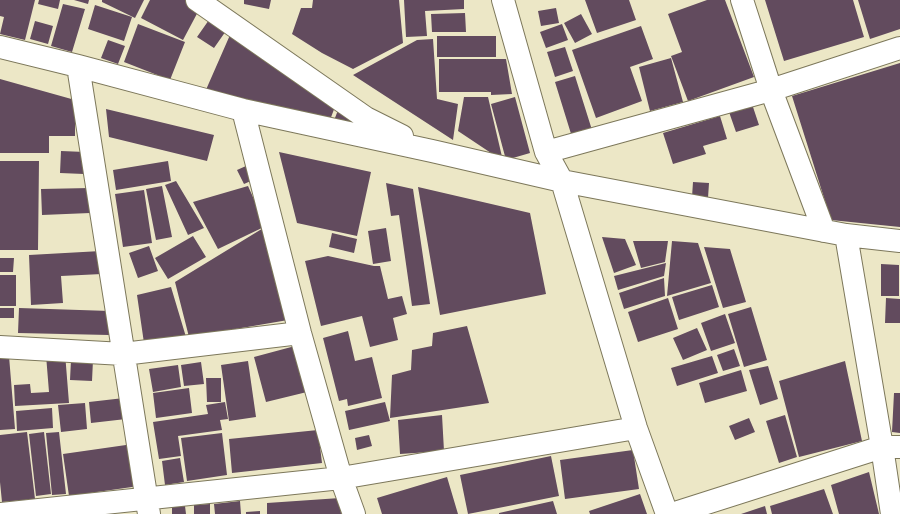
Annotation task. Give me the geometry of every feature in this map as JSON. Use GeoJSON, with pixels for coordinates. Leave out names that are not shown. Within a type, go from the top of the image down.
{"type":"FeatureCollection","features":[{"type":"Feature","properties":{"kind":"street"},"geometry":{"type":"LineString","coordinates":[[197,0],[366,118],[432,151]]}},
{"type":"Feature","properties":{"kind":"street"},"geometry":{"type":"LineString","coordinates":[[503,0],[546,152],[562,181],[636,428],[667,514]]}},
{"type":"Feature","properties":{"kind":"street"},"geometry":{"type":"LineString","coordinates":[[742,0],[771,90],[824,231]]}},
{"type":"Feature","properties":{"kind":"street"},"geometry":{"type":"LineString","coordinates":[[0,47],[243,110],[562,181],[846,235],[900,241]]}},
{"type":"Feature","properties":{"kind":"street"},"geometry":{"type":"LineString","coordinates":[[546,152],[771,90],[900,48]]}},
{"type":"Feature","properties":{"kind":"street"},"geometry":{"type":"LineString","coordinates":[[78,66],[148,506]]}},
{"type":"Feature","properties":{"kind":"street"},"geometry":{"type":"LineString","coordinates":[[243,110],[300,333],[341,478],[354,514]]}},
{"type":"Feature","properties":{"kind":"street"},"geometry":{"type":"LineString","coordinates":[[846,235],[891,447],[892,514]]}},
{"type":"Feature","properties":{"kind":"street"},"geometry":{"type":"LineString","coordinates":[[0,347],[124,354],[300,333]]}},
{"type":"Feature","properties":{"kind":"street"},"geometry":{"type":"LineString","coordinates":[[1,514],[148,506],[341,478],[636,428]]}},
{"type":"Feature","properties":{"kind":"street"},"geometry":{"type":"LineString","coordinates":[[672,514],[891,447]]}},
{"type":"Feature","properties":{"kind":"building"},"geometry":{"type":"Polygon","coordinates":[[[0,0],[35,0],[25,40],[0,34],[4,17],[0,16],[0,0]]]}},
{"type":"Feature","properties":{"kind":"building"},"geometry":{"type":"Polygon","coordinates":[[[39,0],[60,0],[58,9],[38,4],[39,0]]]}},
{"type":"Feature","properties":{"kind":"building"},"geometry":{"type":"Polygon","coordinates":[[[74,0],[89,0],[88,4],[74,0]]]}},
{"type":"Feature","properties":{"kind":"building"},"geometry":{"type":"Polygon","coordinates":[[[102,0],[144,0],[135,18],[102,2],[102,0]]]}},
{"type":"Feature","properties":{"kind":"building"},"geometry":{"type":"Polygon","coordinates":[[[150,0],[185,0],[200,8],[183,40],[141,18],[150,0]]]}},
{"type":"Feature","properties":{"kind":"building"},"geometry":{"type":"Polygon","coordinates":[[[244,0],[271,0],[269,9],[244,4],[244,0]]]}},
{"type":"Feature","properties":{"kind":"building"},"geometry":{"type":"Polygon","coordinates":[[[313,0],[399,0],[403,43],[353,69],[322,53],[292,34],[301,8],[312,8],[313,0]]]}},
{"type":"Feature","properties":{"kind":"building"},"geometry":{"type":"Polygon","coordinates":[[[404,0],[464,0],[464,9],[425,11],[427,36],[406,37],[404,0]]]}},
{"type":"Feature","properties":{"kind":"building"},"geometry":{"type":"Polygon","coordinates":[[[585,0],[629,0],[636,20],[597,33],[585,0]]]}},
{"type":"Feature","properties":{"kind":"building"},"geometry":{"type":"Polygon","coordinates":[[[707,0],[725,0],[754,77],[688,101],[671,56],[682,52],[668,14],[707,0]]]}},
{"type":"Feature","properties":{"kind":"building"},"geometry":{"type":"Polygon","coordinates":[[[765,0],[853,0],[864,37],[784,61],[765,0]]]}},
{"type":"Feature","properties":{"kind":"building"},"geometry":{"type":"Polygon","coordinates":[[[858,0],[900,0],[900,29],[870,39],[858,0]]]}},
{"type":"Feature","properties":{"kind":"building"},"geometry":{"type":"Polygon","coordinates":[[[63,4],[85,9],[72,52],[51,46],[63,4]]]}},
{"type":"Feature","properties":{"kind":"building"},"geometry":{"type":"Polygon","coordinates":[[[95,5],[132,17],[124,41],[88,29],[95,5]]]}},
{"type":"Feature","properties":{"kind":"building"},"geometry":{"type":"Polygon","coordinates":[[[556,8],[559,23],[541,26],[538,11],[556,8]]]}},
{"type":"Feature","properties":{"kind":"building"},"geometry":{"type":"Polygon","coordinates":[[[465,13],[466,32],[432,32],[431,14],[465,13]]]}},
{"type":"Feature","properties":{"kind":"building"},"geometry":{"type":"Polygon","coordinates":[[[581,14],[592,34],[575,43],[564,23],[581,14]]]}},
{"type":"Feature","properties":{"kind":"building"},"geometry":{"type":"Polygon","coordinates":[[[211,17],[228,28],[214,48],[197,37],[211,17]]]}},
{"type":"Feature","properties":{"kind":"building"},"geometry":{"type":"Polygon","coordinates":[[[35,21],[53,26],[48,44],[30,39],[35,21]]]}},
{"type":"Feature","properties":{"kind":"building"},"geometry":{"type":"Polygon","coordinates":[[[138,24],[185,42],[170,80],[124,62],[138,24]]]}},
{"type":"Feature","properties":{"kind":"building"},"geometry":{"type":"Polygon","coordinates":[[[562,24],[568,40],[546,48],[540,32],[562,24]]]}},
{"type":"Feature","properties":{"kind":"building"},"geometry":{"type":"Polygon","coordinates":[[[641,26],[653,59],[630,67],[642,101],[596,118],[572,50],[641,26]]]}},
{"type":"Feature","properties":{"kind":"building"},"geometry":{"type":"Polygon","coordinates":[[[230,35],[336,104],[330,120],[205,92],[230,35]]]}},
{"type":"Feature","properties":{"kind":"building"},"geometry":{"type":"Polygon","coordinates":[[[437,36],[496,36],[496,57],[437,57],[437,36]]]}},
{"type":"Feature","properties":{"kind":"building"},"geometry":{"type":"Polygon","coordinates":[[[433,39],[437,99],[458,104],[453,140],[353,75],[417,40],[433,39]]]}},
{"type":"Feature","properties":{"kind":"building"},"geometry":{"type":"Polygon","coordinates":[[[108,40],[125,46],[118,64],[101,58],[108,40]]]}},
{"type":"Feature","properties":{"kind":"building"},"geometry":{"type":"Polygon","coordinates":[[[565,47],[573,71],[555,77],[547,52],[565,47]]]}},
{"type":"Feature","properties":{"kind":"building"},"geometry":{"type":"Polygon","coordinates":[[[671,58],[683,102],[650,111],[639,67],[671,58]]]}},
{"type":"Feature","properties":{"kind":"building"},"geometry":{"type":"Polygon","coordinates":[[[439,59],[506,59],[512,94],[491,95],[491,92],[439,92],[439,59]]]}},
{"type":"Feature","properties":{"kind":"building"},"geometry":{"type":"Polygon","coordinates":[[[900,63],[900,227],[831,220],[792,96],[900,63]]]}},
{"type":"Feature","properties":{"kind":"building"},"geometry":{"type":"Polygon","coordinates":[[[575,76],[592,130],[572,137],[555,82],[575,76]]]}},
{"type":"Feature","properties":{"kind":"building"},"geometry":{"type":"Polygon","coordinates":[[[0,79],[75,100],[75,136],[49,136],[49,153],[0,153],[0,79]]]}},
{"type":"Feature","properties":{"kind":"building"},"geometry":{"type":"Polygon","coordinates":[[[464,97],[488,97],[503,161],[458,131],[464,97]]]}},
{"type":"Feature","properties":{"kind":"building"},"geometry":{"type":"Polygon","coordinates":[[[515,97],[530,153],[506,160],[491,104],[515,97]]]}},
{"type":"Feature","properties":{"kind":"building"},"geometry":{"type":"Polygon","coordinates":[[[752,104],[759,125],[736,132],[729,112],[752,104]]]}},
{"type":"Feature","properties":{"kind":"building"},"geometry":{"type":"Polygon","coordinates":[[[340,105],[353,111],[346,128],[333,123],[340,105]]]}},
{"type":"Feature","properties":{"kind":"building"},"geometry":{"type":"Polygon","coordinates":[[[106,109],[214,135],[207,161],[109,137],[106,109]]]}},
{"type":"Feature","properties":{"kind":"building"},"geometry":{"type":"Polygon","coordinates":[[[720,116],[727,139],[703,146],[706,154],[673,164],[663,133],[720,116]]]}},
{"type":"Feature","properties":{"kind":"building"},"geometry":{"type":"Polygon","coordinates":[[[61,151],[85,152],[84,174],[60,173],[61,151]]]}},
{"type":"Feature","properties":{"kind":"building"},"geometry":{"type":"Polygon","coordinates":[[[279,152],[371,172],[357,236],[297,223],[279,152]]]}},
{"type":"Feature","properties":{"kind":"building"},"geometry":{"type":"Polygon","coordinates":[[[0,161],[39,161],[38,250],[0,250],[0,161]]]}},
{"type":"Feature","properties":{"kind":"building"},"geometry":{"type":"Polygon","coordinates":[[[168,161],[171,181],[116,190],[113,170],[168,161]]]}},
{"type":"Feature","properties":{"kind":"building"},"geometry":{"type":"Polygon","coordinates":[[[246,166],[253,180],[244,184],[237,170],[246,166]]]}},
{"type":"Feature","properties":{"kind":"building"},"geometry":{"type":"Polygon","coordinates":[[[176,181],[204,228],[188,235],[165,185],[176,181]]]}},
{"type":"Feature","properties":{"kind":"building"},"geometry":{"type":"Polygon","coordinates":[[[693,182],[709,183],[708,198],[692,197],[693,182]]]}},
{"type":"Feature","properties":{"kind":"building"},"geometry":{"type":"Polygon","coordinates":[[[386,183],[413,189],[430,304],[412,306],[399,215],[391,216],[386,183]]]}},
{"type":"Feature","properties":{"kind":"building"},"geometry":{"type":"Polygon","coordinates":[[[162,186],[172,237],[156,240],[146,189],[162,186]]]}},
{"type":"Feature","properties":{"kind":"building"},"geometry":{"type":"Polygon","coordinates":[[[248,186],[266,226],[218,249],[193,202],[248,186]]]}},
{"type":"Feature","properties":{"kind":"building"},"geometry":{"type":"Polygon","coordinates":[[[418,187],[530,213],[546,294],[440,315],[418,187]]]}},
{"type":"Feature","properties":{"kind":"building"},"geometry":{"type":"Polygon","coordinates":[[[90,188],[90,213],[42,215],[41,189],[90,188]]]}},
{"type":"Feature","properties":{"kind":"building"},"geometry":{"type":"Polygon","coordinates":[[[144,190],[152,243],[123,247],[115,194],[144,190]]]}},
{"type":"Feature","properties":{"kind":"building"},"geometry":{"type":"Polygon","coordinates":[[[265,227],[288,320],[189,337],[175,282],[265,227]]]}},
{"type":"Feature","properties":{"kind":"building"},"geometry":{"type":"Polygon","coordinates":[[[386,228],[391,261],[373,264],[368,231],[386,228]]]}},
{"type":"Feature","properties":{"kind":"building"},"geometry":{"type":"Polygon","coordinates":[[[332,233],[357,239],[354,253],[329,247],[332,233]]]}},
{"type":"Feature","properties":{"kind":"building"},"geometry":{"type":"Polygon","coordinates":[[[193,236],[206,257],[168,279],[155,258],[193,236]]]}},
{"type":"Feature","properties":{"kind":"building"},"geometry":{"type":"Polygon","coordinates":[[[602,237],[625,239],[636,265],[614,273],[602,237]]]}},
{"type":"Feature","properties":{"kind":"building"},"geometry":{"type":"Polygon","coordinates":[[[633,241],[668,241],[665,262],[641,268],[633,241]]]}},
{"type":"Feature","properties":{"kind":"building"},"geometry":{"type":"Polygon","coordinates":[[[672,241],[698,243],[711,283],[667,296],[672,241]]]}},
{"type":"Feature","properties":{"kind":"building"},"geometry":{"type":"Polygon","coordinates":[[[149,246],[158,271],[138,278],[129,253],[149,246]]]}},
{"type":"Feature","properties":{"kind":"building"},"geometry":{"type":"Polygon","coordinates":[[[704,247],[730,249],[746,302],[723,308],[704,247]]]}},
{"type":"Feature","properties":{"kind":"building"},"geometry":{"type":"Polygon","coordinates":[[[101,251],[102,274],[61,276],[63,303],[31,305],[29,255],[101,251]]]}},
{"type":"Feature","properties":{"kind":"building"},"geometry":{"type":"Polygon","coordinates":[[[328,256],[380,266],[388,299],[402,296],[407,314],[393,318],[398,340],[370,347],[362,316],[321,326],[305,261],[328,256]]]}},
{"type":"Feature","properties":{"kind":"building"},"geometry":{"type":"Polygon","coordinates":[[[0,258],[14,258],[13,272],[0,272],[0,258]]]}},
{"type":"Feature","properties":{"kind":"building"},"geometry":{"type":"Polygon","coordinates":[[[666,263],[664,276],[618,290],[614,276],[666,263]]]}},
{"type":"Feature","properties":{"kind":"building"},"geometry":{"type":"Polygon","coordinates":[[[881,264],[899,265],[899,296],[881,296],[881,264]]]}},
{"type":"Feature","properties":{"kind":"building"},"geometry":{"type":"Polygon","coordinates":[[[0,275],[16,275],[16,306],[0,306],[0,275]]]}},
{"type":"Feature","properties":{"kind":"building"},"geometry":{"type":"Polygon","coordinates":[[[664,278],[665,296],[624,309],[619,293],[664,278]]]}},
{"type":"Feature","properties":{"kind":"building"},"geometry":{"type":"Polygon","coordinates":[[[712,285],[719,307],[679,320],[672,297],[712,285]]]}},
{"type":"Feature","properties":{"kind":"building"},"geometry":{"type":"Polygon","coordinates":[[[171,287],[186,337],[144,343],[137,295],[171,287]]]}},
{"type":"Feature","properties":{"kind":"building"},"geometry":{"type":"Polygon","coordinates":[[[668,298],[678,329],[638,342],[628,312],[668,298]]]}},
{"type":"Feature","properties":{"kind":"building"},"geometry":{"type":"Polygon","coordinates":[[[886,298],[900,299],[900,323],[885,323],[886,298]]]}},
{"type":"Feature","properties":{"kind":"building"},"geometry":{"type":"Polygon","coordinates":[[[751,307],[767,360],[744,367],[728,314],[751,307]]]}},
{"type":"Feature","properties":{"kind":"building"},"geometry":{"type":"Polygon","coordinates":[[[0,308],[14,308],[14,318],[0,318],[0,308]]]}},
{"type":"Feature","properties":{"kind":"building"},"geometry":{"type":"Polygon","coordinates":[[[19,308],[110,311],[109,335],[18,333],[19,308]]]}},
{"type":"Feature","properties":{"kind":"building"},"geometry":{"type":"Polygon","coordinates":[[[725,314],[735,343],[711,351],[701,323],[725,314]]]}},
{"type":"Feature","properties":{"kind":"building"},"geometry":{"type":"Polygon","coordinates":[[[467,326],[489,403],[390,418],[392,375],[411,370],[412,350],[432,346],[433,333],[467,326]]]}},
{"type":"Feature","properties":{"kind":"building"},"geometry":{"type":"Polygon","coordinates":[[[697,328],[707,350],[683,360],[673,338],[697,328]]]}},
{"type":"Feature","properties":{"kind":"building"},"geometry":{"type":"Polygon","coordinates":[[[348,331],[355,361],[372,357],[382,398],[348,406],[347,399],[339,401],[323,338],[348,331]]]}},
{"type":"Feature","properties":{"kind":"building"},"geometry":{"type":"Polygon","coordinates":[[[295,346],[307,392],[266,402],[254,357],[295,346]]]}},
{"type":"Feature","properties":{"kind":"building"},"geometry":{"type":"Polygon","coordinates":[[[734,349],[740,366],[723,371],[717,355],[734,349]]]}},
{"type":"Feature","properties":{"kind":"building"},"geometry":{"type":"Polygon","coordinates":[[[65,353],[69,403],[15,406],[14,385],[30,384],[31,393],[49,392],[46,355],[65,353]]]}},
{"type":"Feature","properties":{"kind":"building"},"geometry":{"type":"Polygon","coordinates":[[[0,356],[9,356],[15,429],[0,430],[0,356]]]}},
{"type":"Feature","properties":{"kind":"building"},"geometry":{"type":"Polygon","coordinates":[[[712,356],[718,373],[677,386],[671,368],[712,356]]]}},
{"type":"Feature","properties":{"kind":"building"},"geometry":{"type":"Polygon","coordinates":[[[71,360],[93,360],[92,381],[70,380],[71,360]]]}},
{"type":"Feature","properties":{"kind":"building"},"geometry":{"type":"Polygon","coordinates":[[[248,361],[256,417],[229,421],[221,365],[248,361]]]}},
{"type":"Feature","properties":{"kind":"building"},"geometry":{"type":"Polygon","coordinates":[[[845,361],[862,441],[799,457],[779,381],[845,361]]]}},
{"type":"Feature","properties":{"kind":"building"},"geometry":{"type":"Polygon","coordinates":[[[201,362],[204,384],[184,386],[181,365],[201,362]]]}},
{"type":"Feature","properties":{"kind":"building"},"geometry":{"type":"Polygon","coordinates":[[[178,365],[181,387],[153,392],[149,369],[178,365]]]}},
{"type":"Feature","properties":{"kind":"building"},"geometry":{"type":"Polygon","coordinates":[[[768,366],[778,399],[760,405],[749,370],[768,366]]]}},
{"type":"Feature","properties":{"kind":"building"},"geometry":{"type":"Polygon","coordinates":[[[741,370],[747,391],[705,403],[699,383],[741,370]]]}},
{"type":"Feature","properties":{"kind":"building"},"geometry":{"type":"Polygon","coordinates":[[[206,378],[221,378],[221,402],[207,402],[206,378]]]}},
{"type":"Feature","properties":{"kind":"building"},"geometry":{"type":"Polygon","coordinates":[[[189,388],[192,413],[156,418],[153,393],[189,388]]]}},
{"type":"Feature","properties":{"kind":"building"},"geometry":{"type":"Polygon","coordinates":[[[894,393],[900,393],[900,433],[892,432],[894,393]]]}},
{"type":"Feature","properties":{"kind":"building"},"geometry":{"type":"Polygon","coordinates":[[[124,398],[126,419],[91,423],[89,402],[124,398]]]}},
{"type":"Feature","properties":{"kind":"building"},"geometry":{"type":"Polygon","coordinates":[[[225,402],[228,419],[220,420],[222,430],[178,436],[181,456],[159,459],[153,422],[208,414],[206,405],[225,402]]]}},
{"type":"Feature","properties":{"kind":"building"},"geometry":{"type":"Polygon","coordinates":[[[385,402],[390,421],[349,430],[345,411],[385,402]]]}},
{"type":"Feature","properties":{"kind":"building"},"geometry":{"type":"Polygon","coordinates":[[[85,403],[87,429],[61,432],[58,405],[85,403]]]}},
{"type":"Feature","properties":{"kind":"building"},"geometry":{"type":"Polygon","coordinates":[[[52,408],[53,428],[17,431],[16,411],[52,408]]]}},
{"type":"Feature","properties":{"kind":"building"},"geometry":{"type":"Polygon","coordinates":[[[442,415],[444,451],[400,454],[398,420],[442,415]]]}},
{"type":"Feature","properties":{"kind":"building"},"geometry":{"type":"Polygon","coordinates":[[[785,415],[797,457],[779,463],[766,421],[785,415]]]}},
{"type":"Feature","properties":{"kind":"building"},"geometry":{"type":"Polygon","coordinates":[[[749,418],[755,432],[735,440],[729,426],[749,418]]]}},
{"type":"Feature","properties":{"kind":"building"},"geometry":{"type":"Polygon","coordinates":[[[318,430],[322,463],[232,473],[229,439],[318,430]]]}},
{"type":"Feature","properties":{"kind":"building"},"geometry":{"type":"Polygon","coordinates":[[[27,432],[35,499],[2,502],[0,482],[0,435],[27,432]]]}},
{"type":"Feature","properties":{"kind":"building"},"geometry":{"type":"Polygon","coordinates":[[[44,432],[51,494],[36,496],[29,434],[44,432]]]}},
{"type":"Feature","properties":{"kind":"building"},"geometry":{"type":"Polygon","coordinates":[[[59,432],[66,494],[52,495],[46,433],[59,432]]]}},
{"type":"Feature","properties":{"kind":"building"},"geometry":{"type":"Polygon","coordinates":[[[222,433],[227,475],[187,481],[181,438],[222,433]]]}},
{"type":"Feature","properties":{"kind":"building"},"geometry":{"type":"Polygon","coordinates":[[[369,435],[372,446],[357,450],[355,438],[369,435]]]}},
{"type":"Feature","properties":{"kind":"building"},"geometry":{"type":"Polygon","coordinates":[[[133,444],[139,486],[69,496],[63,454],[133,444]]]}},
{"type":"Feature","properties":{"kind":"building"},"geometry":{"type":"Polygon","coordinates":[[[633,450],[639,489],[565,499],[560,460],[633,450]]]}},
{"type":"Feature","properties":{"kind":"building"},"geometry":{"type":"Polygon","coordinates":[[[551,456],[559,496],[468,514],[460,475],[551,456]]]}},
{"type":"Feature","properties":{"kind":"building"},"geometry":{"type":"Polygon","coordinates":[[[180,458],[184,482],[165,485],[162,461],[180,458]]]}},
{"type":"Feature","properties":{"kind":"building"},"geometry":{"type":"Polygon","coordinates":[[[869,472],[879,514],[839,514],[831,485],[869,472]]]}},
{"type":"Feature","properties":{"kind":"building"},"geometry":{"type":"Polygon","coordinates":[[[447,477],[458,514],[382,514],[377,498],[447,477]]]}},
{"type":"Feature","properties":{"kind":"building"},"geometry":{"type":"Polygon","coordinates":[[[824,489],[833,514],[772,514],[770,506],[824,489]]]}},
{"type":"Feature","properties":{"kind":"building"},"geometry":{"type":"Polygon","coordinates":[[[640,494],[647,514],[590,514],[589,511],[640,494]]]}},
{"type":"Feature","properties":{"kind":"building"},"geometry":{"type":"Polygon","coordinates":[[[340,498],[341,514],[267,514],[267,503],[340,498]]]}},
{"type":"Feature","properties":{"kind":"building"},"geometry":{"type":"Polygon","coordinates":[[[240,501],[241,514],[215,514],[214,504],[240,501]]]}},
{"type":"Feature","properties":{"kind":"building"},"geometry":{"type":"Polygon","coordinates":[[[553,501],[557,514],[499,514],[499,513],[553,501]]]}},
{"type":"Feature","properties":{"kind":"building"},"geometry":{"type":"Polygon","coordinates":[[[210,504],[210,514],[194,514],[194,505],[210,504]]]}},
{"type":"Feature","properties":{"kind":"building"},"geometry":{"type":"Polygon","coordinates":[[[185,506],[186,514],[172,514],[172,507],[185,506]]]}},
{"type":"Feature","properties":{"kind":"building"},"geometry":{"type":"Polygon","coordinates":[[[765,506],[767,514],[741,514],[765,506]]]}},
{"type":"Feature","properties":{"kind":"building"},"geometry":{"type":"Polygon","coordinates":[[[260,511],[260,514],[246,514],[246,512],[260,511]]]}}]}
